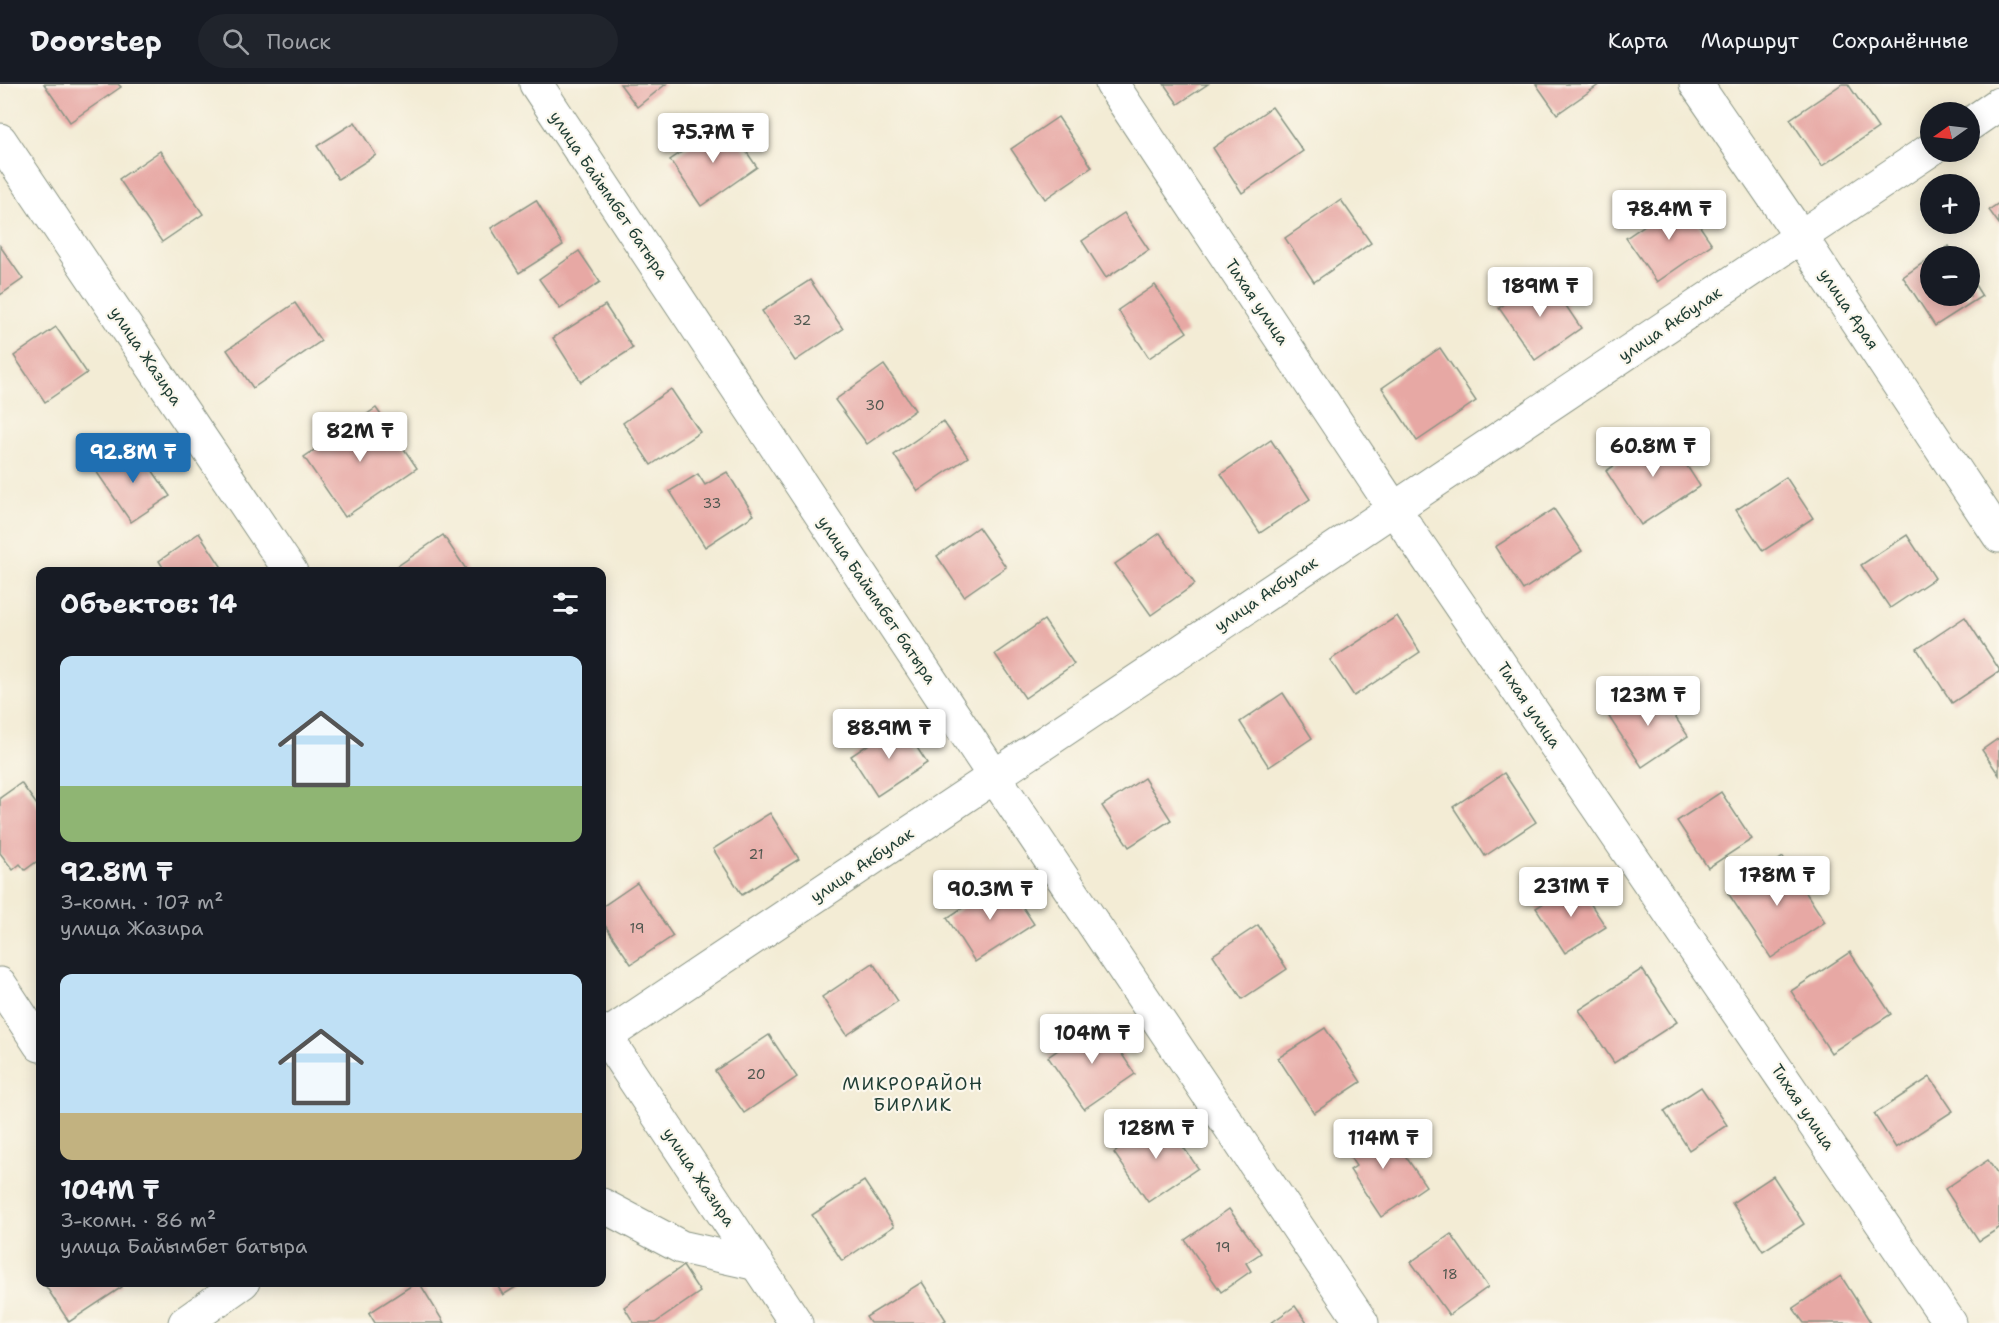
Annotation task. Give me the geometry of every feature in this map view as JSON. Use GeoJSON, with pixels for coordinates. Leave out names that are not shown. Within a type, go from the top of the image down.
{"type":"FeatureCollection","features":[{"type":"Feature","properties":{"kind":"street","name":"улица Байымбет батыра"},"geometry":{"type":"LineString","coordinates":[[536,84],[994,776],[1362,1323]]}},
{"type":"Feature","properties":{"kind":"street","name":"Тихая улица"},"geometry":{"type":"LineString","coordinates":[[1112,84],[1394,509],[1950,1323]]}},
{"type":"Feature","properties":{"kind":"street","name":"улица Арая"},"geometry":{"type":"LineString","coordinates":[[1696,84],[1801,237],[1999,536]]}},
{"type":"Feature","properties":{"kind":"street"},"geometry":{"type":"LineString","coordinates":[[1980,117],[1999,104]]}},
{"type":"Feature","properties":{"kind":"street","name":"улица Жазира"},"geometry":{"type":"LineString","coordinates":[[0,140],[288,567]]}},
{"type":"Feature","properties":{"kind":"street","name":"улица Акбулак"},"geometry":{"type":"LineString","coordinates":[[606,1033],[1920,157]]}},
{"type":"Feature","properties":{"kind":"street"},"geometry":{"type":"LineString","coordinates":[[0,984],[36,1038]]}},
{"type":"Feature","properties":{"kind":"street","name":"улица Жазира"},"geometry":{"type":"LineString","coordinates":[[606,1039],[795,1323]]}},
{"type":"Feature","properties":{"kind":"street"},"geometry":{"type":"LineString","coordinates":[[606,1208],[681,1247],[756,1264]]}},
{"type":"Feature","properties":{"kind":"street"},"geometry":{"type":"LineString","coordinates":[[185,1323],[207,1293],[227,1287]]}},
{"type":"Feature","properties":{"kind":"building"},"geometry":{"type":"Polygon","coordinates":[[[44,84],[118,84],[121,87],[70,122],[44,84]]]}},
{"type":"Feature","properties":{"kind":"building"},"geometry":{"type":"Polygon","coordinates":[[[620,84],[666,84],[637,107],[620,84]]]}},
{"type":"Feature","properties":{"kind":"building"},"geometry":{"type":"Polygon","coordinates":[[[1164,84],[1208,84],[1178,104],[1164,84]]]}},
{"type":"Feature","properties":{"kind":"building"},"geometry":{"type":"Polygon","coordinates":[[[1536,84],[1600,84],[1557,114],[1536,84]]]}},
{"type":"Feature","properties":{"kind":"building"},"geometry":{"type":"Polygon","coordinates":[[[1842,84],[1848,84],[1878,128],[1822,166],[1790,119],[1842,84]]]}},
{"type":"Feature","properties":{"kind":"building"},"geometry":{"type":"Polygon","coordinates":[[[1272,107],[1303,151],[1242,193],[1213,148],[1272,107]]]}},
{"type":"Feature","properties":{"kind":"building"},"geometry":{"type":"Polygon","coordinates":[[[1058,117],[1092,167],[1045,199],[1011,149],[1058,117]]]}},
{"type":"Feature","properties":{"kind":"building"},"geometry":{"type":"Polygon","coordinates":[[[355,122],[376,155],[338,179],[317,146],[355,122]]]}},
{"type":"Feature","properties":{"kind":"building"},"geometry":{"type":"Polygon","coordinates":[[[726,122],[757,167],[701,206],[670,160],[726,122]]]}},
{"type":"Feature","properties":{"kind":"building"},"geometry":{"type":"Polygon","coordinates":[[[160,151],[203,214],[162,242],[119,179],[160,151]]]}},
{"type":"Feature","properties":{"kind":"building"},"geometry":{"type":"Polygon","coordinates":[[[536,200],[563,245],[519,273],[491,228],[536,200]]]}},
{"type":"Feature","properties":{"kind":"building"},"geometry":{"type":"Polygon","coordinates":[[[1341,200],[1371,243],[1314,282],[1285,238],[1341,200]]]}},
{"type":"Feature","properties":{"kind":"building"},"geometry":{"type":"Polygon","coordinates":[[[1682,200],[1712,244],[1657,282],[1626,238],[1682,200]]]}},
{"type":"Feature","properties":{"kind":"building"},"geometry":{"type":"Polygon","coordinates":[[[1999,203],[1999,224],[1989,210],[1999,203]]]}},
{"type":"Feature","properties":{"kind":"building"},"geometry":{"type":"Polygon","coordinates":[[[1124,213],[1149,250],[1106,278],[1082,241],[1124,213]]]}},
{"type":"Feature","properties":{"kind":"building"},"geometry":{"type":"Polygon","coordinates":[[[0,246],[23,279],[0,295],[0,246]]]}},
{"type":"Feature","properties":{"kind":"building"},"geometry":{"type":"Polygon","coordinates":[[[579,251],[600,282],[560,309],[539,279],[579,251]]]}},
{"type":"Feature","properties":{"kind":"building"},"geometry":{"type":"Polygon","coordinates":[[[1920,265],[1920,303],[1903,277],[1920,265]]]}},
{"type":"Feature","properties":{"kind":"building"},"geometry":{"type":"Polygon","coordinates":[[[1546,276],[1581,328],[1535,360],[1499,308],[1546,276]]]}},
{"type":"Feature","properties":{"kind":"building"},"geometry":{"type":"Polygon","coordinates":[[[810,280],[843,329],[795,361],[762,311],[810,280]]]}},
{"type":"Feature","properties":{"kind":"building"},"geometry":{"type":"Polygon","coordinates":[[[1155,285],[1187,332],[1149,358],[1118,310],[1155,285]]]}},
{"type":"Feature","properties":{"kind":"building"},"geometry":{"type":"Polygon","coordinates":[[[295,303],[321,341],[253,388],[227,350],[295,303]]]}},
{"type":"Feature","properties":{"kind":"building"},"geometry":{"type":"Polygon","coordinates":[[[605,305],[633,348],[581,382],[553,338],[605,305]]]}},
{"type":"Feature","properties":{"kind":"building"},"geometry":{"type":"Polygon","coordinates":[[[1922,306],[1966,306],[1935,326],[1922,306]]]}},
{"type":"Feature","properties":{"kind":"building"},"geometry":{"type":"Polygon","coordinates":[[[56,327],[87,373],[45,402],[14,356],[56,327]]]}},
{"type":"Feature","properties":{"kind":"building"},"geometry":{"type":"Polygon","coordinates":[[[1440,348],[1476,401],[1417,441],[1382,388],[1440,348]]]}},
{"type":"Feature","properties":{"kind":"building"},"geometry":{"type":"Polygon","coordinates":[[[884,365],[915,410],[867,444],[835,400],[884,365]]]}},
{"type":"Feature","properties":{"kind":"building"},"geometry":{"type":"Polygon","coordinates":[[[671,389],[700,432],[651,465],[623,423],[671,389]]]}},
{"type":"Feature","properties":{"kind":"building"},"geometry":{"type":"Polygon","coordinates":[[[376,408],[417,468],[345,517],[304,457],[376,408]]]}},
{"type":"Feature","properties":{"kind":"building"},"geometry":{"type":"Polygon","coordinates":[[[943,421],[968,457],[918,491],[894,455],[943,421]]]}},
{"type":"Feature","properties":{"kind":"building"},"geometry":{"type":"Polygon","coordinates":[[[1665,432],[1700,486],[1641,525],[1606,471],[1665,432]]]}},
{"type":"Feature","properties":{"kind":"building"},"geometry":{"type":"Polygon","coordinates":[[[1271,440],[1310,499],[1260,533],[1221,474],[1271,440]]]}},
{"type":"Feature","properties":{"kind":"building"},"geometry":{"type":"Polygon","coordinates":[[[135,445],[170,496],[131,522],[96,471],[135,445]]]}},
{"type":"Feature","properties":{"kind":"building"},"geometry":{"type":"Polygon","coordinates":[[[727,472],[754,515],[705,547],[670,491],[698,474],[705,485],[727,472]]]}},
{"type":"Feature","properties":{"kind":"building"},"geometry":{"type":"Polygon","coordinates":[[[1786,477],[1813,518],[1763,551],[1736,510],[1786,477]]]}},
{"type":"Feature","properties":{"kind":"building"},"geometry":{"type":"Polygon","coordinates":[[[1554,509],[1582,551],[1523,590],[1495,547],[1554,509]]]}},
{"type":"Feature","properties":{"kind":"building"},"geometry":{"type":"Polygon","coordinates":[[[978,527],[1006,567],[964,596],[937,556],[978,527]]]}},
{"type":"Feature","properties":{"kind":"building"},"geometry":{"type":"Polygon","coordinates":[[[199,533],[222,567],[163,567],[159,561],[199,533]]]}},
{"type":"Feature","properties":{"kind":"building"},"geometry":{"type":"Polygon","coordinates":[[[1160,533],[1195,584],[1151,615],[1115,564],[1160,533]]]}},
{"type":"Feature","properties":{"kind":"building"},"geometry":{"type":"Polygon","coordinates":[[[443,535],[465,567],[396,567],[443,535]]]}},
{"type":"Feature","properties":{"kind":"building"},"geometry":{"type":"Polygon","coordinates":[[[1907,535],[1935,578],[1890,608],[1861,565],[1907,535]]]}},
{"type":"Feature","properties":{"kind":"building"},"geometry":{"type":"Polygon","coordinates":[[[1397,616],[1420,652],[1354,696],[1330,660],[1397,616]]]}},
{"type":"Feature","properties":{"kind":"building"},"geometry":{"type":"Polygon","coordinates":[[[1965,617],[1999,672],[1952,703],[1917,649],[1965,617]]]}},
{"type":"Feature","properties":{"kind":"building"},"geometry":{"type":"Polygon","coordinates":[[[1044,620],[1074,664],[1025,698],[995,654],[1044,620]]]}},
{"type":"Feature","properties":{"kind":"building"},"geometry":{"type":"Polygon","coordinates":[[[1655,687],[1688,736],[1642,767],[1609,717],[1655,687]]]}},
{"type":"Feature","properties":{"kind":"building"},"geometry":{"type":"Polygon","coordinates":[[[1283,693],[1312,738],[1269,767],[1240,722],[1283,693]]]}},
{"type":"Feature","properties":{"kind":"building"},"geometry":{"type":"Polygon","coordinates":[[[901,723],[927,763],[877,796],[851,756],[901,723]]]}},
{"type":"Feature","properties":{"kind":"building"},"geometry":{"type":"Polygon","coordinates":[[[1999,738],[1999,775],[1982,750],[1999,738]]]}},
{"type":"Feature","properties":{"kind":"building"},"geometry":{"type":"Polygon","coordinates":[[[1504,773],[1536,822],[1485,856],[1453,807],[1504,773]]]}},
{"type":"Feature","properties":{"kind":"building"},"geometry":{"type":"Polygon","coordinates":[[[1144,778],[1171,820],[1129,847],[1102,806],[1144,778]]]}},
{"type":"Feature","properties":{"kind":"building"},"geometry":{"type":"Polygon","coordinates":[[[21,783],[36,804],[36,862],[25,870],[20,864],[13,870],[0,853],[0,798],[21,783]]]}},
{"type":"Feature","properties":{"kind":"building"},"geometry":{"type":"Polygon","coordinates":[[[1721,792],[1752,839],[1708,868],[1677,821],[1721,792]]]}},
{"type":"Feature","properties":{"kind":"building"},"geometry":{"type":"Polygon","coordinates":[[[770,813],[799,859],[742,895],[713,849],[770,813]]]}},
{"type":"Feature","properties":{"kind":"building"},"geometry":{"type":"Polygon","coordinates":[[[1783,857],[1825,922],[1771,958],[1728,893],[1783,857]]]}},
{"type":"Feature","properties":{"kind":"building"},"geometry":{"type":"Polygon","coordinates":[[[1005,880],[1034,924],[975,962],[947,918],[1005,880]]]}},
{"type":"Feature","properties":{"kind":"building"},"geometry":{"type":"Polygon","coordinates":[[[1576,882],[1606,927],[1565,953],[1536,908],[1576,882]]]}},
{"type":"Feature","properties":{"kind":"building"},"geometry":{"type":"Polygon","coordinates":[[[637,883],[673,936],[631,964],[606,927],[606,904],[637,883]]]}},
{"type":"Feature","properties":{"kind":"building"},"geometry":{"type":"Polygon","coordinates":[[[1258,925],[1287,969],[1242,999],[1213,955],[1258,925]]]}},
{"type":"Feature","properties":{"kind":"building"},"geometry":{"type":"Polygon","coordinates":[[[1850,952],[1891,1014],[1831,1053],[1791,991],[1850,952]]]}},
{"type":"Feature","properties":{"kind":"building"},"geometry":{"type":"Polygon","coordinates":[[[873,963],[898,1001],[847,1035],[822,997],[873,963]]]}},
{"type":"Feature","properties":{"kind":"building"},"geometry":{"type":"Polygon","coordinates":[[[1642,969],[1677,1022],[1614,1063],[1579,1010],[1642,969]]]}},
{"type":"Feature","properties":{"kind":"building"},"geometry":{"type":"Polygon","coordinates":[[[1100,1021],[1135,1074],[1084,1109],[1048,1057],[1100,1021]]]}},
{"type":"Feature","properties":{"kind":"building"},"geometry":{"type":"Polygon","coordinates":[[[1325,1028],[1361,1082],[1314,1113],[1278,1058],[1325,1028]]]}},
{"type":"Feature","properties":{"kind":"building"},"geometry":{"type":"Polygon","coordinates":[[[769,1035],[797,1077],[744,1113],[715,1071],[769,1035]]]}},
{"type":"Feature","properties":{"kind":"building"},"geometry":{"type":"Polygon","coordinates":[[[1930,1077],[1953,1111],[1896,1148],[1874,1114],[1930,1077]]]}},
{"type":"Feature","properties":{"kind":"building"},"geometry":{"type":"Polygon","coordinates":[[[1701,1087],[1727,1125],[1689,1150],[1664,1111],[1701,1087]]]}},
{"type":"Feature","properties":{"kind":"building"},"geometry":{"type":"Polygon","coordinates":[[[1163,1118],[1198,1168],[1148,1202],[1114,1153],[1163,1118]]]}},
{"type":"Feature","properties":{"kind":"building"},"geometry":{"type":"Polygon","coordinates":[[[1382,1122],[1426,1186],[1381,1217],[1350,1170],[1356,1166],[1344,1148],[1382,1122]]]}},
{"type":"Feature","properties":{"kind":"building"},"geometry":{"type":"Polygon","coordinates":[[[1988,1160],[1999,1177],[1999,1228],[1979,1241],[1945,1189],[1988,1160]]]}},
{"type":"Feature","properties":{"kind":"building"},"geometry":{"type":"Polygon","coordinates":[[[1773,1176],[1804,1224],[1763,1251],[1732,1203],[1773,1176]]]}},
{"type":"Feature","properties":{"kind":"building"},"geometry":{"type":"Polygon","coordinates":[[[864,1181],[894,1226],[842,1261],[812,1215],[864,1181]]]}},
{"type":"Feature","properties":{"kind":"building"},"geometry":{"type":"Polygon","coordinates":[[[1229,1209],[1261,1253],[1246,1263],[1251,1271],[1221,1292],[1185,1240],[1229,1209]]]}},
{"type":"Feature","properties":{"kind":"building"},"geometry":{"type":"Polygon","coordinates":[[[1451,1234],[1488,1287],[1449,1315],[1411,1262],[1451,1234]]]}},
{"type":"Feature","properties":{"kind":"building"},"geometry":{"type":"Polygon","coordinates":[[[683,1266],[700,1292],[655,1323],[634,1323],[624,1307],[683,1266]]]}},
{"type":"Feature","properties":{"kind":"building"},"geometry":{"type":"Polygon","coordinates":[[[1841,1276],[1871,1323],[1804,1323],[1793,1308],[1841,1276]]]}},
{"type":"Feature","properties":{"kind":"building"},"geometry":{"type":"Polygon","coordinates":[[[922,1282],[946,1320],[941,1323],[870,1323],[866,1317],[922,1282]]]}},
{"type":"Feature","properties":{"kind":"building"},"geometry":{"type":"Polygon","coordinates":[[[46,1287],[122,1287],[69,1322],[46,1287]]]}},
{"type":"Feature","properties":{"kind":"building"},"geometry":{"type":"Polygon","coordinates":[[[409,1287],[422,1287],[444,1323],[375,1323],[369,1313],[409,1287]]]}},
{"type":"Feature","properties":{"kind":"building"},"geometry":{"type":"Polygon","coordinates":[[[498,1287],[516,1287],[503,1295],[498,1287]]]}},
{"type":"Feature","properties":{"kind":"building"},"geometry":{"type":"Polygon","coordinates":[[[1295,1306],[1307,1323],[1271,1323],[1295,1306]]]}},
{"type":"Feature","properties":{"kind":"district","name":"МИКРОРАЙОН БИРЛИК"},"geometry":{"type":"Point","coordinates":[913,1094]}}]}
